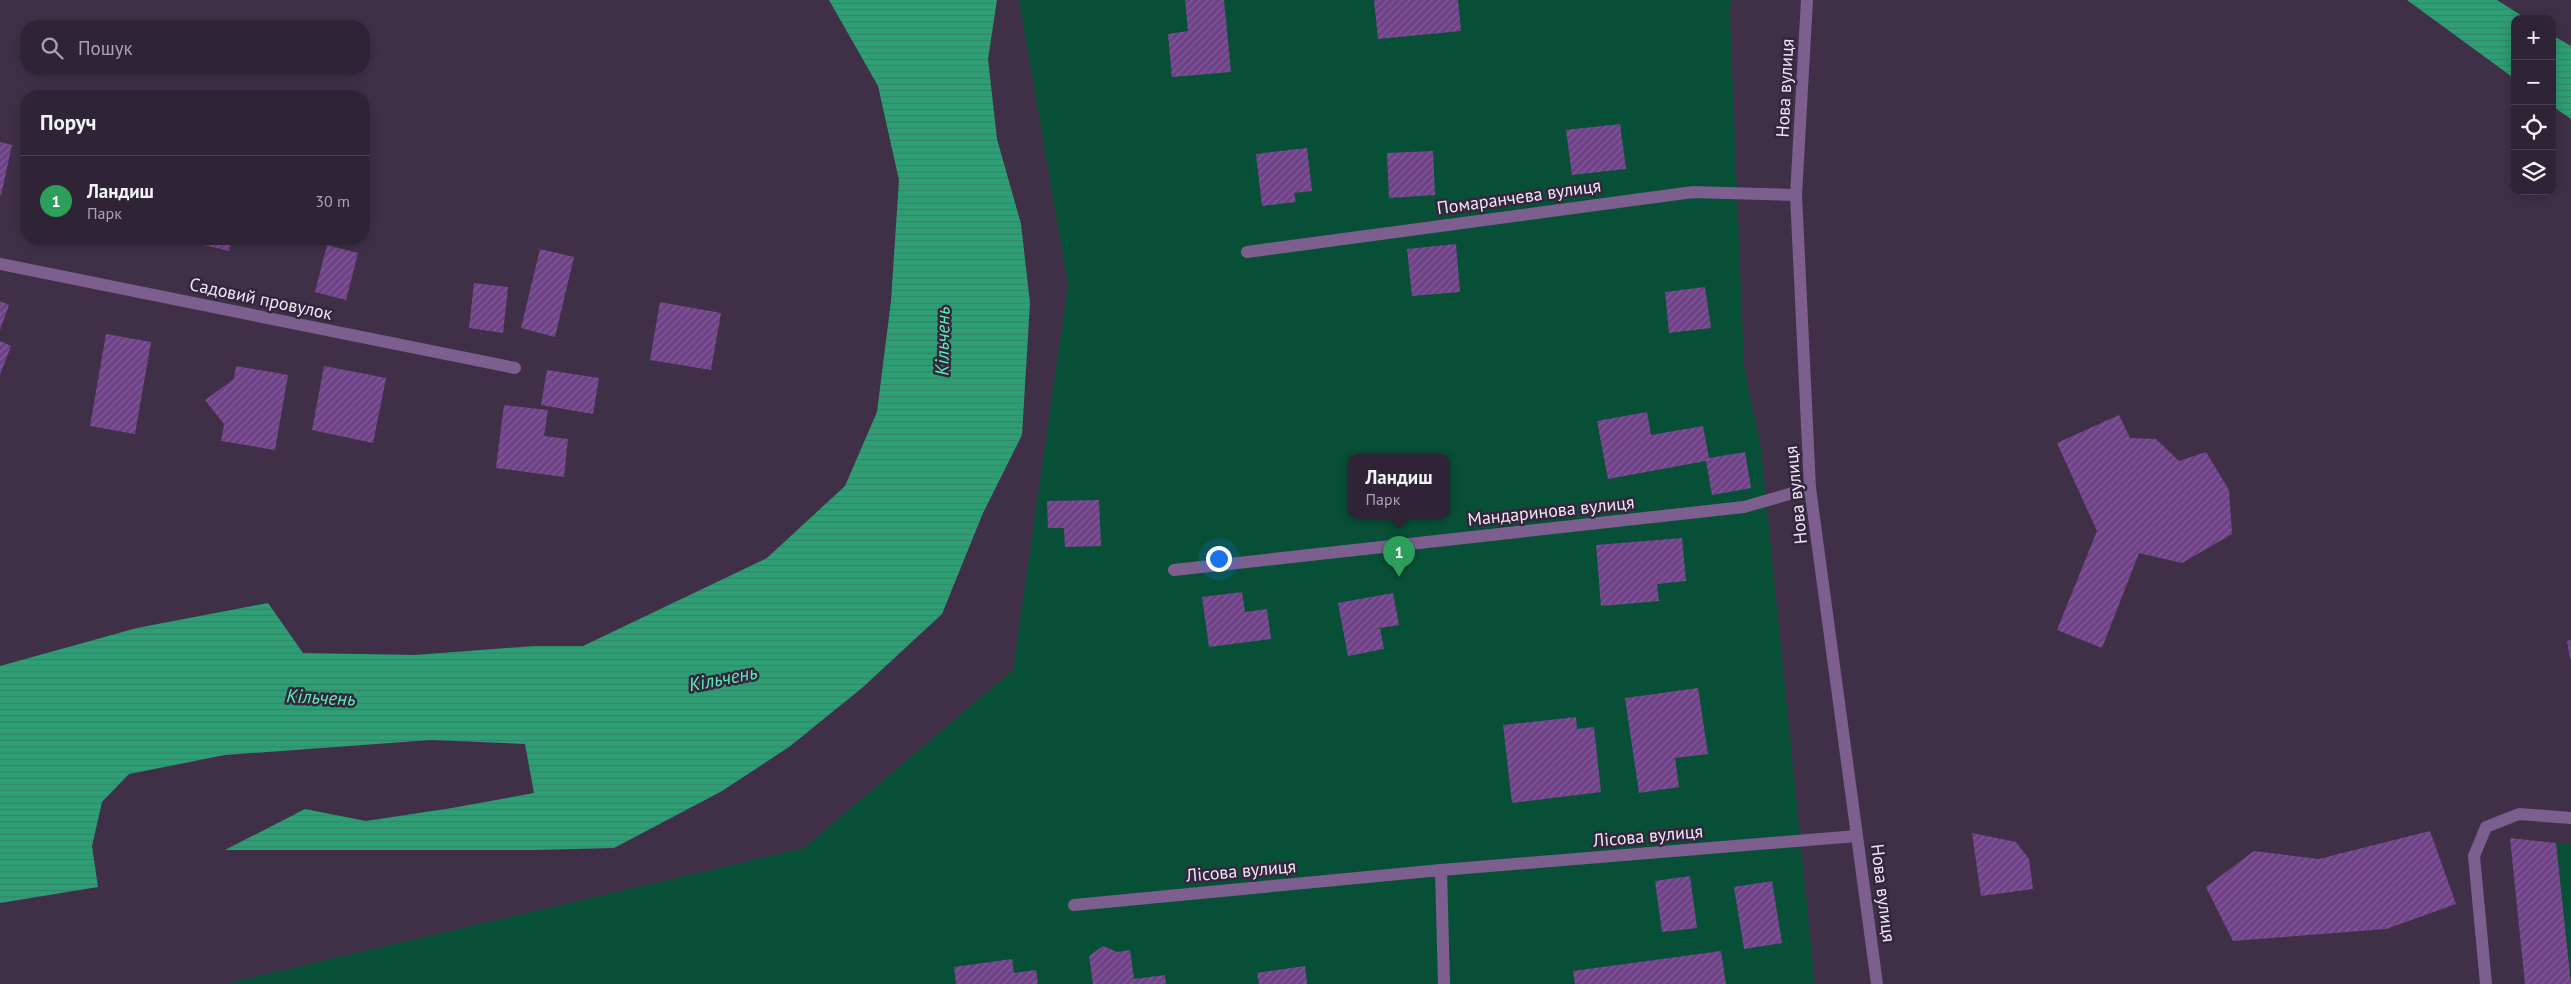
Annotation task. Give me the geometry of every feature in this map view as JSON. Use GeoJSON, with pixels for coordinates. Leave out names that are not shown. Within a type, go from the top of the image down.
{"type":"FeatureCollection","features":[{"type":"Feature","properties":{"kind":"street","name":"Нова вулиця"},"geometry":{"type":"LineString","coordinates":[[1807,0],[1796,195],[1810,488],[1877,984]]}},
{"type":"Feature","properties":{"kind":"street","name":"Помаранчева вулиця"},"geometry":{"type":"LineString","coordinates":[[1247,252],[1693,192],[1796,195]]}},
{"type":"Feature","properties":{"kind":"street","name":"Садовий провулок"},"geometry":{"type":"LineString","coordinates":[[0,264],[515,368]]}},
{"type":"Feature","properties":{"kind":"street","name":"Мандаринова вулиця"},"geometry":{"type":"LineString","coordinates":[[1174,570],[1744,507],[1810,488]]}},
{"type":"Feature","properties":{"kind":"street"},"geometry":{"type":"LineString","coordinates":[[2486,984],[2474,856],[2486,827],[2519,814],[2571,818]]}},
{"type":"Feature","properties":{"kind":"street","name":"Лісова вулиця"},"geometry":{"type":"LineString","coordinates":[[1074,905],[1441,870],[1858,836]]}},
{"type":"Feature","properties":{"kind":"street"},"geometry":{"type":"LineString","coordinates":[[1441,870],[1444,984]]}},
{"type":"Feature","properties":{"kind":"shaded area"},"geometry":{"type":"Polygon","coordinates":[[[1019,0],[1731,0],[1730,15],[1744,366],[1761,449],[1815,984],[224,984],[804,848],[1013,670],[1068,284],[1019,0]]]}},
{"type":"Feature","properties":{"kind":"shaded area"},"geometry":{"type":"Polygon","coordinates":[[[2556,843],[2571,844],[2571,984],[2556,843]]]}},
{"type":"Feature","properties":{"kind":"water","name":"Кільчень"},"geometry":{"type":"Polygon","coordinates":[[[829,0],[997,0],[988,59],[997,139],[1021,224],[1030,303],[1022,435],[983,513],[942,614],[862,688],[789,747],[722,791],[614,848],[535,850],[225,850],[305,809],[366,821],[534,793],[525,744],[431,740],[225,755],[129,774],[102,802],[92,846],[98,887],[0,903],[0,666],[137,628],[268,603],[303,653],[415,655],[534,646],[583,646],[767,558],[845,486],[877,412],[891,301],[899,180],[878,86],[829,0]]]}},
{"type":"Feature","properties":{"kind":"water"},"geometry":{"type":"Polygon","coordinates":[[[2407,0],[2497,0],[2521,15],[2511,15],[2511,76],[2407,0]]]}},
{"type":"Feature","properties":{"kind":"water"},"geometry":{"type":"Polygon","coordinates":[[[2556,37],[2571,46],[2571,119],[2556,109],[2556,37]]]}},
{"type":"Feature","properties":{"kind":"building"},"geometry":{"type":"Polygon","coordinates":[[[1185,0],[1224,0],[1231,72],[1172,77],[1168,34],[1188,31],[1185,0]]]}},
{"type":"Feature","properties":{"kind":"building"},"geometry":{"type":"Polygon","coordinates":[[[1374,0],[1458,0],[1461,31],[1378,39],[1374,0]]]}},
{"type":"Feature","properties":{"kind":"building"},"geometry":{"type":"Polygon","coordinates":[[[1620,124],[1626,169],[1572,175],[1566,130],[1620,124]]]}},
{"type":"Feature","properties":{"kind":"building"},"geometry":{"type":"Polygon","coordinates":[[[0,142],[12,145],[1,195],[0,194],[0,142]]]}},
{"type":"Feature","properties":{"kind":"building"},"geometry":{"type":"Polygon","coordinates":[[[1307,148],[1312,191],[1294,193],[1296,202],[1262,206],[1256,154],[1307,148]]]}},
{"type":"Feature","properties":{"kind":"building"},"geometry":{"type":"Polygon","coordinates":[[[1433,151],[1435,195],[1389,198],[1387,153],[1433,151]]]}},
{"type":"Feature","properties":{"kind":"building"},"geometry":{"type":"Polygon","coordinates":[[[1456,244],[1460,292],[1412,296],[1407,249],[1456,244]]]}},
{"type":"Feature","properties":{"kind":"building"},"geometry":{"type":"Polygon","coordinates":[[[204,245],[230,245],[229,251],[204,245]]]}},
{"type":"Feature","properties":{"kind":"building"},"geometry":{"type":"Polygon","coordinates":[[[327,245],[358,253],[346,300],[315,292],[327,245]]]}},
{"type":"Feature","properties":{"kind":"building"},"geometry":{"type":"Polygon","coordinates":[[[540,249],[574,257],[555,337],[521,328],[540,249]]]}},
{"type":"Feature","properties":{"kind":"building"},"geometry":{"type":"Polygon","coordinates":[[[474,283],[508,287],[503,333],[469,328],[474,283]]]}},
{"type":"Feature","properties":{"kind":"building"},"geometry":{"type":"Polygon","coordinates":[[[1705,287],[1711,328],[1669,333],[1665,292],[1705,287]]]}},
{"type":"Feature","properties":{"kind":"building"},"geometry":{"type":"Polygon","coordinates":[[[0,301],[9,305],[0,330],[0,301]]]}},
{"type":"Feature","properties":{"kind":"building"},"geometry":{"type":"Polygon","coordinates":[[[660,302],[721,313],[711,370],[650,360],[660,302]]]}},
{"type":"Feature","properties":{"kind":"building"},"geometry":{"type":"Polygon","coordinates":[[[106,334],[151,342],[135,434],[90,426],[106,334]]]}},
{"type":"Feature","properties":{"kind":"building"},"geometry":{"type":"Polygon","coordinates":[[[0,341],[11,346],[0,375],[0,341]]]}},
{"type":"Feature","properties":{"kind":"building"},"geometry":{"type":"Polygon","coordinates":[[[236,366],[288,375],[275,450],[221,441],[224,424],[205,400],[234,379],[236,366]]]}},
{"type":"Feature","properties":{"kind":"building"},"geometry":{"type":"Polygon","coordinates":[[[324,366],[386,378],[373,443],[312,430],[324,366]]]}},
{"type":"Feature","properties":{"kind":"building"},"geometry":{"type":"Polygon","coordinates":[[[547,370],[599,378],[593,414],[541,405],[547,370]]]}},
{"type":"Feature","properties":{"kind":"building"},"geometry":{"type":"Polygon","coordinates":[[[504,405],[548,410],[544,436],[568,439],[564,477],[496,468],[504,405]]]}},
{"type":"Feature","properties":{"kind":"building"},"geometry":{"type":"Polygon","coordinates":[[[1647,412],[1651,435],[1703,426],[1709,458],[1745,452],[1751,488],[1712,495],[1706,461],[1608,479],[1597,421],[1647,412]]]}},
{"type":"Feature","properties":{"kind":"building"},"geometry":{"type":"Polygon","coordinates":[[[2119,415],[2130,438],[2156,439],[2179,461],[2206,452],[2229,490],[2232,534],[2182,563],[2139,553],[2102,648],[2057,630],[2097,531],[2057,443],[2119,415]]]}},
{"type":"Feature","properties":{"kind":"building"},"geometry":{"type":"Polygon","coordinates":[[[1099,500],[1101,546],[1065,547],[1064,528],[1048,528],[1047,501],[1099,500]]]}},
{"type":"Feature","properties":{"kind":"building"},"geometry":{"type":"Polygon","coordinates":[[[1682,538],[1686,581],[1657,584],[1659,601],[1601,606],[1596,545],[1682,538]]]}},
{"type":"Feature","properties":{"kind":"building"},"geometry":{"type":"Polygon","coordinates":[[[1242,592],[1245,612],[1267,609],[1271,639],[1209,647],[1202,597],[1242,592]]]}},
{"type":"Feature","properties":{"kind":"building"},"geometry":{"type":"Polygon","coordinates":[[[1393,593],[1399,625],[1380,628],[1384,649],[1348,656],[1338,603],[1393,593]]]}},
{"type":"Feature","properties":{"kind":"building"},"geometry":{"type":"Polygon","coordinates":[[[2571,640],[2571,658],[2570,658],[2567,641],[2571,640]]]}},
{"type":"Feature","properties":{"kind":"building"},"geometry":{"type":"Polygon","coordinates":[[[1698,688],[1708,754],[1675,758],[1679,787],[1639,793],[1625,698],[1698,688]]]}},
{"type":"Feature","properties":{"kind":"building"},"geometry":{"type":"Polygon","coordinates":[[[1576,717],[1577,729],[1594,727],[1601,792],[1512,803],[1503,725],[1576,717]]]}},
{"type":"Feature","properties":{"kind":"building"},"geometry":{"type":"Polygon","coordinates":[[[2430,831],[2456,904],[2386,929],[2233,941],[2206,887],[2254,851],[2319,859],[2430,831]]]}},
{"type":"Feature","properties":{"kind":"building"},"geometry":{"type":"Polygon","coordinates":[[[1972,833],[2016,842],[2029,859],[2033,889],[1981,896],[1972,833]]]}},
{"type":"Feature","properties":{"kind":"building"},"geometry":{"type":"Polygon","coordinates":[[[2510,838],[2556,843],[2571,984],[2525,984],[2510,838]]]}},
{"type":"Feature","properties":{"kind":"building"},"geometry":{"type":"Polygon","coordinates":[[[1690,876],[1697,928],[1662,932],[1655,881],[1690,876]]]}},
{"type":"Feature","properties":{"kind":"building"},"geometry":{"type":"Polygon","coordinates":[[[1772,881],[1782,943],[1744,949],[1734,887],[1772,881]]]}},
{"type":"Feature","properties":{"kind":"building"},"geometry":{"type":"Polygon","coordinates":[[[1103,946],[1117,952],[1130,950],[1134,979],[1165,975],[1166,984],[1093,984],[1089,956],[1103,946]]]}},
{"type":"Feature","properties":{"kind":"building"},"geometry":{"type":"Polygon","coordinates":[[[1721,951],[1726,984],[1575,984],[1573,971],[1721,951]]]}},
{"type":"Feature","properties":{"kind":"building"},"geometry":{"type":"Polygon","coordinates":[[[1012,959],[1014,973],[1036,970],[1038,984],[956,984],[954,967],[1012,959]]]}},
{"type":"Feature","properties":{"kind":"building"},"geometry":{"type":"Polygon","coordinates":[[[1305,966],[1307,984],[1259,984],[1257,973],[1305,966]]]}},
{"type":"Feature","properties":{"kind":"place","name":"Ландиш"},"geometry":{"type":"Point","coordinates":[1399,577]}}]}
